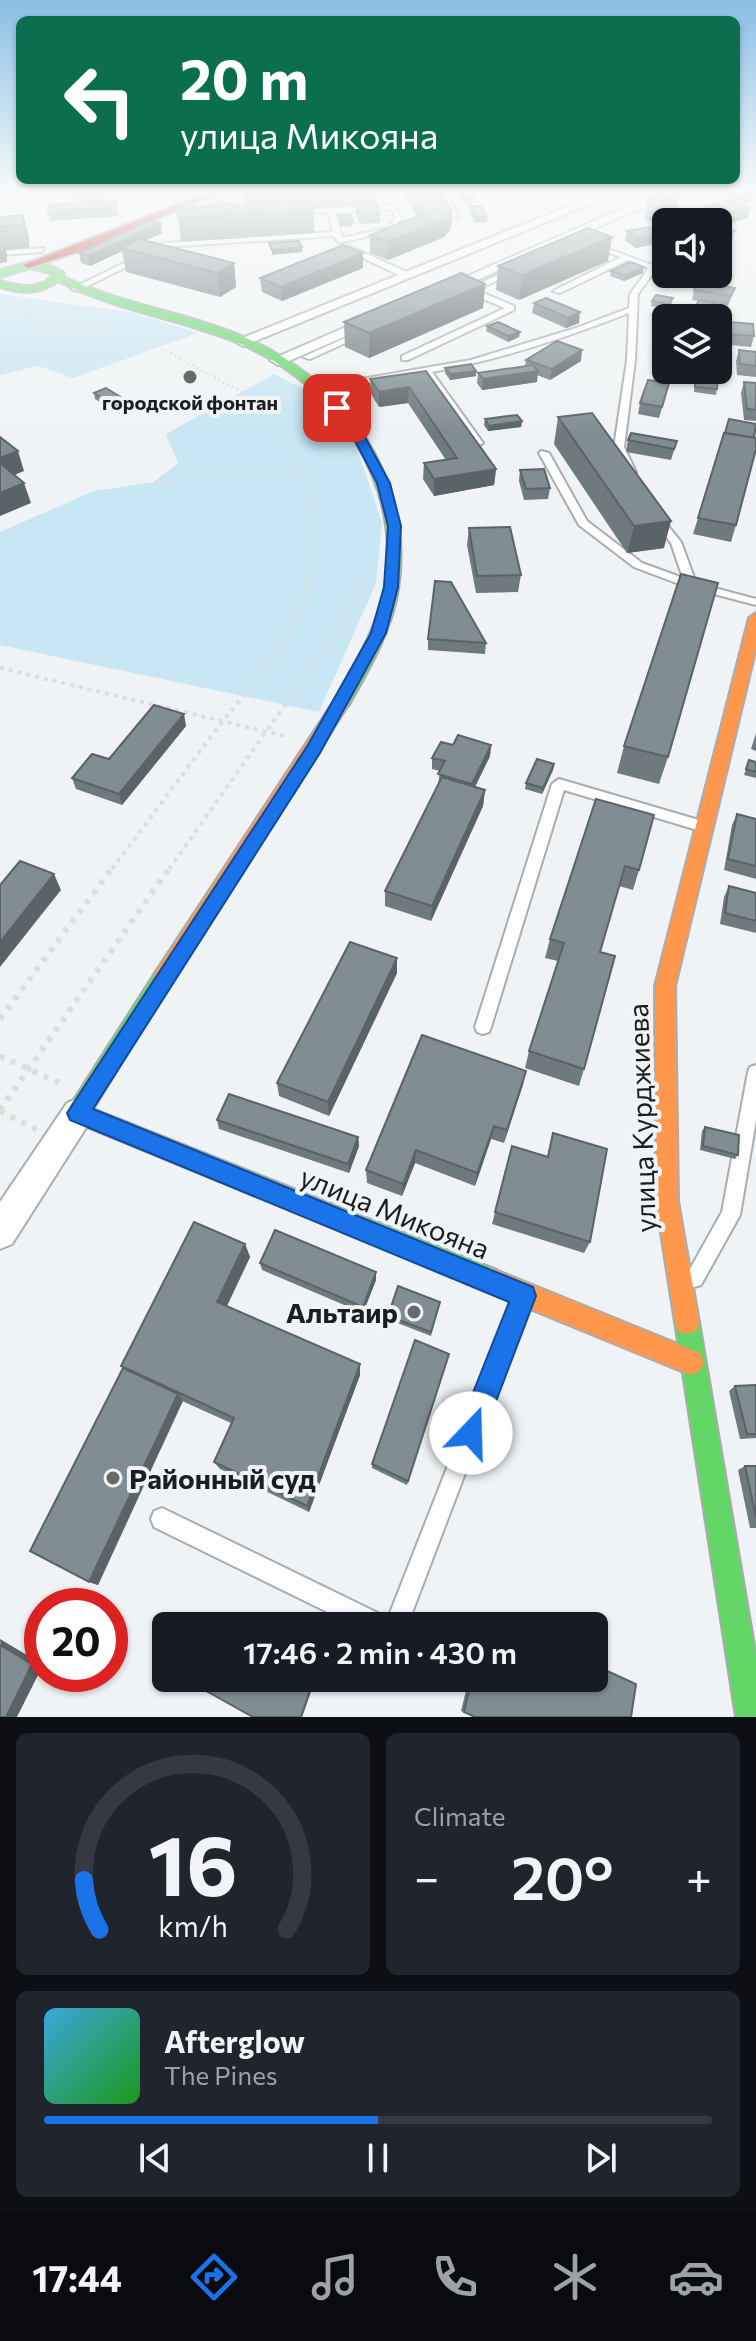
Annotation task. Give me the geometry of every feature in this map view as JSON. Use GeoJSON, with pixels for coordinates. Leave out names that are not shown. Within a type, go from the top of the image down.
{"type":"FeatureCollection","features":[{"type":"Feature","properties":{"kind":"street"},"geometry":{"type":"LineString","coordinates":[[0,1232],[314,748],[378,633],[391,587],[394,526],[384,483],[354,428],[321,389],[243,341],[99,298],[75,289],[56,272]]}},
{"type":"Feature","properties":{"kind":"street"},"geometry":{"type":"LineString","coordinates":[[27,289],[45,286],[61,272]]}},
{"type":"Feature","properties":{"kind":"street"},"geometry":{"type":"LineString","coordinates":[[243,341],[413,272]]}},
{"type":"Feature","properties":{"kind":"street"},"geometry":{"type":"LineString","coordinates":[[424,298],[485,272]]}},
{"type":"Feature","properties":{"kind":"street"},"geometry":{"type":"LineString","coordinates":[[1,275],[27,289],[99,298]]}},
{"type":"Feature","properties":{"kind":"street"},"geometry":{"type":"LineString","coordinates":[[278,360],[395,310]]}},
{"type":"Feature","properties":{"kind":"street","name":"улица Курджиева"},"geometry":{"type":"LineString","coordinates":[[752,1711],[691,1362],[667,1201],[665,986],[756,618]]}},
{"type":"Feature","properties":{"kind":"street","name":"улица Микояна"},"geometry":{"type":"LineString","coordinates":[[83,1104],[524,1296],[691,1362]]}},
{"type":"Feature","properties":{"kind":"lane"},"geometry":{"type":"LineString","coordinates":[[75,289],[107,272]]}},
{"type":"Feature","properties":{"kind":"lane"},"geometry":{"type":"LineString","coordinates":[[399,272],[406,275]]}},
{"type":"Feature","properties":{"kind":"lane"},"geometry":{"type":"LineString","coordinates":[[439,302],[512,272]]}},
{"type":"Feature","properties":{"kind":"lane"},"geometry":{"type":"LineString","coordinates":[[557,291],[596,272]]}},
{"type":"Feature","properties":{"kind":"lane"},"geometry":{"type":"LineString","coordinates":[[638,486],[619,447],[631,360],[634,294],[649,272]]}},
{"type":"Feature","properties":{"kind":"lane"},"geometry":{"type":"LineString","coordinates":[[405,358],[511,308],[469,290]]}},
{"type":"Feature","properties":{"kind":"lane"},"geometry":{"type":"LineString","coordinates":[[321,389],[472,362],[564,335],[633,309]]}},
{"type":"Feature","properties":{"kind":"lane"},"geometry":{"type":"LineString","coordinates":[[307,357],[380,326]]}},
{"type":"Feature","properties":{"kind":"lane"},"geometry":{"type":"LineString","coordinates":[[426,370],[478,443]]}},
{"type":"Feature","properties":{"kind":"lane"},"geometry":{"type":"LineString","coordinates":[[544,453],[583,523],[638,565],[691,585],[756,602]]}},
{"type":"Feature","properties":{"kind":"lane"},"geometry":{"type":"LineString","coordinates":[[651,512],[676,542],[691,585]]}},
{"type":"Feature","properties":{"kind":"lane"},"geometry":{"type":"LineString","coordinates":[[483,1027],[559,784],[704,827]]}},
{"type":"Feature","properties":{"kind":"lane"},"geometry":{"type":"LineString","coordinates":[[681,1300],[731,1215],[756,1072]]}},
{"type":"Feature","properties":{"kind":"lane"},"geometry":{"type":"LineString","coordinates":[[401,1612],[524,1296]]}},
{"type":"Feature","properties":{"kind":"lane"},"geometry":{"type":"LineString","coordinates":[[162,1519],[351,1612]]}},
{"type":"Feature","properties":{"kind":"path"},"geometry":{"type":"LineString","coordinates":[[0,316],[50,321],[159,347],[254,399],[287,438],[304,468],[310,488],[316,544],[304,605],[280,653],[223,721],[0,1019]]}},
{"type":"Feature","properties":{"kind":"path"},"geometry":{"type":"LineString","coordinates":[[0,374],[50,321]]}},
{"type":"Feature","properties":{"kind":"path"},"geometry":{"type":"LineString","coordinates":[[154,482],[304,468]]}},
{"type":"Feature","properties":{"kind":"path"},"geometry":{"type":"LineString","coordinates":[[59,1141],[0,1110],[264,731],[341,626],[365,574]]}},
{"type":"Feature","properties":{"kind":"path"},"geometry":{"type":"LineString","coordinates":[[0,668],[290,737]]}},
{"type":"Feature","properties":{"kind":"path"},"geometry":{"type":"LineString","coordinates":[[0,1056],[83,1104]]}},
{"type":"Feature","properties":{"kind":"shaded area"},"geometry":{"type":"Polygon","coordinates":[[[0,294],[134,313],[198,333],[73,378],[38,366],[0,375],[0,294]]]}},
{"type":"Feature","properties":{"kind":"shaded area"},"geometry":{"type":"Polygon","coordinates":[[[274,374],[308,391],[356,445],[382,523],[376,583],[319,712],[0,645],[0,532],[94,491],[154,482],[178,463],[166,434],[274,374]]]}},
{"type":"Feature","properties":{"kind":"building"},"geometry":{"type":"Polygon","coordinates":[[[275,272],[317,272],[281,287],[260,278],[275,272]]]}},
{"type":"Feature","properties":{"kind":"building"},"geometry":{"type":"Polygon","coordinates":[[[461,273],[485,284],[369,333],[344,322],[461,273]]]}},
{"type":"Feature","properties":{"kind":"building"},"geometry":{"type":"Polygon","coordinates":[[[695,288],[735,288],[731,296],[695,288]]]}},
{"type":"Feature","properties":{"kind":"building"},"geometry":{"type":"Polygon","coordinates":[[[656,295],[673,298],[669,304],[652,301],[656,295]]]}},
{"type":"Feature","properties":{"kind":"building"},"geometry":{"type":"Polygon","coordinates":[[[546,298],[580,312],[568,318],[534,303],[546,298]]]}},
{"type":"Feature","properties":{"kind":"building"},"geometry":{"type":"Polygon","coordinates":[[[699,300],[715,303],[714,304],[697,304],[699,300]]]}},
{"type":"Feature","properties":{"kind":"building"},"geometry":{"type":"Polygon","coordinates":[[[498,322],[520,332],[508,336],[487,326],[498,322]]]}},
{"type":"Feature","properties":{"kind":"building"},"geometry":{"type":"Polygon","coordinates":[[[732,322],[753,324],[754,336],[732,334],[732,322]]]}},
{"type":"Feature","properties":{"kind":"building"},"geometry":{"type":"Polygon","coordinates":[[[557,341],[582,350],[552,369],[526,360],[557,341]]]}},
{"type":"Feature","properties":{"kind":"building"},"geometry":{"type":"Polygon","coordinates":[[[739,350],[756,352],[756,366],[740,364],[739,350]]]}},
{"type":"Feature","properties":{"kind":"building"},"geometry":{"type":"Polygon","coordinates":[[[471,364],[476,371],[450,374],[445,368],[471,364]]]}},
{"type":"Feature","properties":{"kind":"building"},"geometry":{"type":"Polygon","coordinates":[[[533,365],[538,371],[483,379],[478,373],[533,365]]]}},
{"type":"Feature","properties":{"kind":"building"},"geometry":{"type":"Polygon","coordinates":[[[426,371],[496,469],[434,479],[424,463],[457,458],[409,387],[379,392],[370,379],[426,371]]]}},
{"type":"Feature","properties":{"kind":"building"},"geometry":{"type":"Polygon","coordinates":[[[648,380],[652,381],[652,384],[669,384],[662,407],[640,403],[648,380]]]}},
{"type":"Feature","properties":{"kind":"building"},"geometry":{"type":"Polygon","coordinates":[[[744,382],[756,383],[756,410],[747,409],[744,382]]]}},
{"type":"Feature","properties":{"kind":"building"},"geometry":{"type":"Polygon","coordinates":[[[695,384],[717,384],[717,389],[695,387],[695,384]]]}},
{"type":"Feature","properties":{"kind":"building"},"geometry":{"type":"Polygon","coordinates":[[[106,388],[130,403],[118,408],[94,393],[106,388]]]}},
{"type":"Feature","properties":{"kind":"building"},"geometry":{"type":"Polygon","coordinates":[[[592,413],[671,521],[634,526],[558,417],[592,413]]]}},
{"type":"Feature","properties":{"kind":"building"},"geometry":{"type":"Polygon","coordinates":[[[517,415],[522,421],[489,426],[485,419],[517,415]]]}},
{"type":"Feature","properties":{"kind":"building"},"geometry":{"type":"Polygon","coordinates":[[[729,419],[756,424],[754,438],[725,433],[729,419]]]}},
{"type":"Feature","properties":{"kind":"building"},"geometry":{"type":"Polygon","coordinates":[[[631,433],[677,441],[674,449],[628,440],[631,433]]]}},
{"type":"Feature","properties":{"kind":"building"},"geometry":{"type":"Polygon","coordinates":[[[724,433],[756,438],[756,449],[736,525],[698,518],[724,433]]]}},
{"type":"Feature","properties":{"kind":"building"},"geometry":{"type":"Polygon","coordinates":[[[0,437],[18,451],[0,458],[0,437]]]}},
{"type":"Feature","properties":{"kind":"building"},"geometry":{"type":"Polygon","coordinates":[[[0,463],[24,483],[0,493],[0,463]]]}},
{"type":"Feature","properties":{"kind":"building"},"geometry":{"type":"Polygon","coordinates":[[[544,469],[550,488],[526,489],[520,470],[544,469]]]}},
{"type":"Feature","properties":{"kind":"building"},"geometry":{"type":"Polygon","coordinates":[[[510,527],[521,575],[477,576],[469,528],[510,527]]]}},
{"type":"Feature","properties":{"kind":"building"},"geometry":{"type":"Polygon","coordinates":[[[681,574],[718,583],[668,757],[624,746],[681,574]]]}},
{"type":"Feature","properties":{"kind":"building"},"geometry":{"type":"Polygon","coordinates":[[[435,581],[451,582],[486,643],[428,639],[435,581]]]}},
{"type":"Feature","properties":{"kind":"building"},"geometry":{"type":"Polygon","coordinates":[[[154,705],[184,714],[119,794],[72,778],[92,754],[109,759],[154,705]]]}},
{"type":"Feature","properties":{"kind":"building"},"geometry":{"type":"Polygon","coordinates":[[[458,735],[491,745],[472,784],[438,774],[445,761],[432,758],[441,742],[453,745],[458,735]]]}},
{"type":"Feature","properties":{"kind":"building"},"geometry":{"type":"Polygon","coordinates":[[[537,759],[554,764],[543,788],[526,783],[537,759]]]}},
{"type":"Feature","properties":{"kind":"building"},"geometry":{"type":"Polygon","coordinates":[[[749,760],[756,762],[756,772],[746,769],[749,760]]]}},
{"type":"Feature","properties":{"kind":"building"},"geometry":{"type":"Polygon","coordinates":[[[442,777],[485,790],[432,906],[385,891],[442,777]]]}},
{"type":"Feature","properties":{"kind":"building"},"geometry":{"type":"Polygon","coordinates":[[[596,799],[654,815],[639,870],[625,866],[600,952],[615,956],[584,1069],[529,1051],[564,943],[550,939],[596,799]]]}},
{"type":"Feature","properties":{"kind":"building"},"geometry":{"type":"Polygon","coordinates":[[[737,814],[756,819],[756,866],[728,859],[737,814]]]}},
{"type":"Feature","properties":{"kind":"building"},"geometry":{"type":"Polygon","coordinates":[[[20,861],[54,874],[0,942],[0,885],[20,861]]]}},
{"type":"Feature","properties":{"kind":"building"},"geometry":{"type":"Polygon","coordinates":[[[729,886],[756,893],[756,921],[725,913],[729,886]]]}},
{"type":"Feature","properties":{"kind":"building"},"geometry":{"type":"Polygon","coordinates":[[[350,942],[397,958],[328,1102],[277,1083],[350,942]]]}},
{"type":"Feature","properties":{"kind":"building"},"geometry":{"type":"Polygon","coordinates":[[[422,1035],[526,1071],[507,1130],[494,1126],[477,1173],[416,1150],[403,1184],[366,1170],[422,1035]]]}},
{"type":"Feature","properties":{"kind":"building"},"geometry":{"type":"Polygon","coordinates":[[[229,1094],[358,1137],[348,1164],[217,1120],[229,1094]]]}},
{"type":"Feature","properties":{"kind":"building"},"geometry":{"type":"Polygon","coordinates":[[[705,1127],[739,1135],[738,1155],[703,1146],[705,1127]]]}},
{"type":"Feature","properties":{"kind":"building"},"geometry":{"type":"Polygon","coordinates":[[[553,1133],[607,1149],[590,1242],[495,1212],[512,1146],[548,1157],[553,1133]]]}},
{"type":"Feature","properties":{"kind":"building"},"geometry":{"type":"Polygon","coordinates":[[[194,1222],[245,1244],[217,1302],[360,1364],[307,1506],[214,1462],[234,1418],[121,1366],[194,1222]]]}},
{"type":"Feature","properties":{"kind":"building"},"geometry":{"type":"Polygon","coordinates":[[[275,1230],[376,1272],[363,1307],[260,1263],[275,1230]]]}},
{"type":"Feature","properties":{"kind":"building","name":"Альтаир"},"geometry":{"type":"Polygon","coordinates":[[[398,1286],[440,1302],[431,1332],[388,1316],[398,1286]]]}},
{"type":"Feature","properties":{"kind":"building"},"geometry":{"type":"Polygon","coordinates":[[[415,1340],[449,1354],[408,1481],[372,1464],[415,1340]]]}},
{"type":"Feature","properties":{"kind":"building","name":"Районный суд"},"geometry":{"type":"Polygon","coordinates":[[[123,1368],[178,1394],[89,1582],[30,1551],[123,1368]]]}},
{"type":"Feature","properties":{"kind":"building"},"geometry":{"type":"Polygon","coordinates":[[[756,1385],[756,1434],[747,1434],[735,1386],[756,1385]]]}},
{"type":"Feature","properties":{"kind":"building"},"geometry":{"type":"Polygon","coordinates":[[[745,1466],[756,1466],[756,1517],[745,1466]]]}},
{"type":"Feature","properties":{"kind":"building"},"geometry":{"type":"Polygon","coordinates":[[[0,1645],[24,1659],[24,1680],[6,1717],[0,1717],[0,1645]]]}},
{"type":"Feature","properties":{"kind":"building"},"geometry":{"type":"Polygon","coordinates":[[[608,1671],[636,1684],[631,1717],[475,1717],[464,1712],[469,1692],[608,1692],[608,1671]]]}},
{"type":"Feature","properties":{"kind":"building"},"geometry":{"type":"Polygon","coordinates":[[[208,1692],[309,1692],[301,1717],[253,1717],[208,1692]]]}},
{"type":"Feature","properties":{"kind":"traffic: fast"},"geometry":{"type":"LineString","coordinates":[[0,274],[5,272]]}},
{"type":"Feature","properties":{"kind":"traffic: fast"},"geometry":{"type":"LineString","coordinates":[[0,284],[16,289],[40,288],[54,280],[57,272]]}},
{"type":"Feature","properties":{"kind":"traffic: fast"},"geometry":{"type":"LineString","coordinates":[[58,278],[126,306],[241,340],[276,357],[309,380],[337,408],[361,440],[380,475],[391,512],[395,551],[391,591],[382,620],[342,702]]}},
{"type":"Feature","properties":{"kind":"traffic: fast"},"geometry":{"type":"LineString","coordinates":[[164,976],[78,1113],[488,1279]]}},
{"type":"Feature","properties":{"kind":"traffic: fast"},"geometry":{"type":"LineString","coordinates":[[687,1322],[751,1717]]}},
{"type":"Feature","properties":{"kind":"traffic: slow"},"geometry":{"type":"LineString","coordinates":[[687,1322],[667,1201],[665,986],[756,618]]}},
{"type":"Feature","properties":{"kind":"traffic: slow"},"geometry":{"type":"LineString","coordinates":[[164,976],[342,702]]}},
{"type":"Feature","properties":{"kind":"traffic: slow"},"geometry":{"type":"LineString","coordinates":[[488,1279],[691,1362]]}},
{"type":"Feature","properties":{"kind":"place","name":"городской фонтан"},"geometry":{"type":"Point","coordinates":[190,377]}},
{"type":"Feature","properties":{"kind":"place","name":"Альтаир"},"geometry":{"type":"Point","coordinates":[414,1312]}},
{"type":"Feature","properties":{"kind":"place","name":"Районный суд"},"geometry":{"type":"Point","coordinates":[113,1478]}},
{"type":"Feature","properties":{"kind":"route"},"geometry":{"type":"LineString","coordinates":[[337,408],[354,428],[384,483],[394,526],[391,587],[378,633],[314,748],[78,1113],[524,1296],[471,1433]]}}]}
